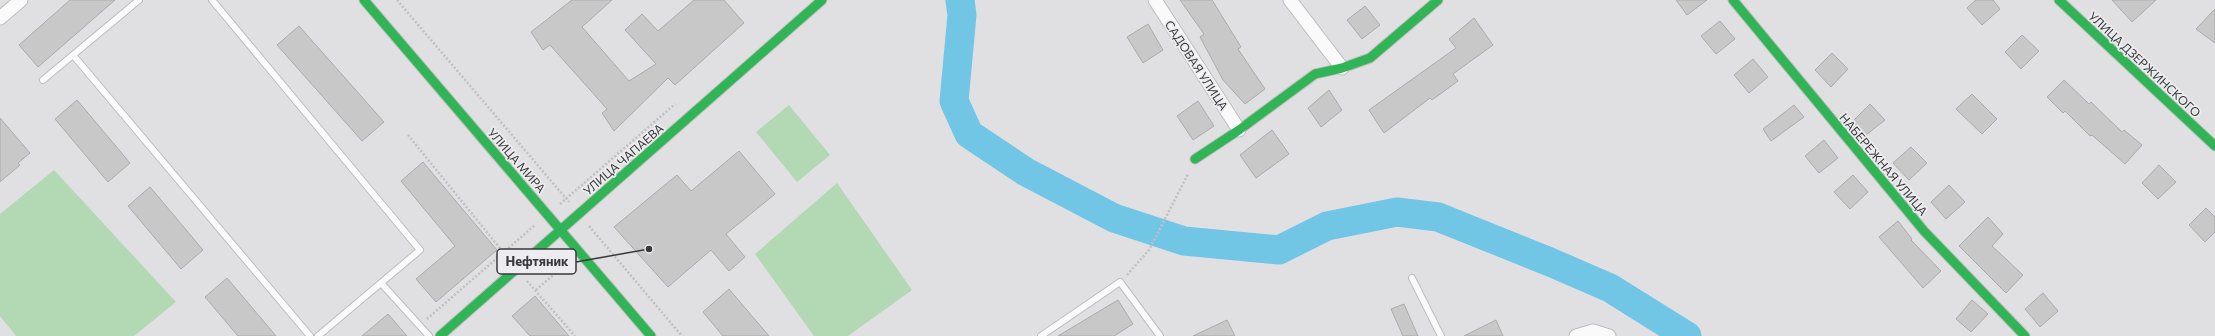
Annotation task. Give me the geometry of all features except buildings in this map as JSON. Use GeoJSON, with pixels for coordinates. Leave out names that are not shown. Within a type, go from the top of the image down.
{"type":"FeatureCollection","features":[{"type":"Feature","properties":{"kind":"street"},"geometry":{"type":"LineString","coordinates":[[0,18],[21,0]]}},
{"type":"Feature","properties":{"kind":"street","name":"УЛИЦА МИРА"},"geometry":{"type":"LineString","coordinates":[[364,0],[651,336]]}},
{"type":"Feature","properties":{"kind":"street","name":"УЛИЦА ЧАПАЕВА"},"geometry":{"type":"LineString","coordinates":[[440,336],[822,0]]}},
{"type":"Feature","properties":{"kind":"street","name":"САДОВАЯ УЛИЦА"},"geometry":{"type":"LineString","coordinates":[[1155,0],[1239,130]]}},
{"type":"Feature","properties":{"kind":"street"},"geometry":{"type":"LineString","coordinates":[[1290,0],[1342,68]]}},
{"type":"Feature","properties":{"kind":"street"},"geometry":{"type":"LineString","coordinates":[[1195,159],[1239,130],[1315,74],[1342,68],[1370,58],[1438,0]]}},
{"type":"Feature","properties":{"kind":"street","name":"НАБЕРЕЖНАЯ УЛИЦА"},"geometry":{"type":"LineString","coordinates":[[1733,0],[1924,231],[2025,336]]}},
{"type":"Feature","properties":{"kind":"street","name":"УЛИЦА ДЗЕРЖИНСКОГО"},"geometry":{"type":"LineString","coordinates":[[2059,0],[2215,146]]}},
{"type":"Feature","properties":{"kind":"street"},"geometry":{"type":"LineString","coordinates":[[1576,336],[1594,330],[1609,336]]}},
{"type":"Feature","properties":{"kind":"lane"},"geometry":{"type":"LineString","coordinates":[[43,80],[139,0]]}},
{"type":"Feature","properties":{"kind":"lane"},"geometry":{"type":"LineString","coordinates":[[212,0],[420,250],[318,336]]}},
{"type":"Feature","properties":{"kind":"lane"},"geometry":{"type":"LineString","coordinates":[[73,55],[310,336]]}},
{"type":"Feature","properties":{"kind":"lane"},"geometry":{"type":"LineString","coordinates":[[1412,278],[1441,336]]}},
{"type":"Feature","properties":{"kind":"lane"},"geometry":{"type":"LineString","coordinates":[[1040,336],[1120,282],[1160,336]]}},
{"type":"Feature","properties":{"kind":"lane"},"geometry":{"type":"LineString","coordinates":[[381,283],[429,336]]}},
{"type":"Feature","properties":{"kind":"path"},"geometry":{"type":"LineString","coordinates":[[397,0],[682,336]]}},
{"type":"Feature","properties":{"kind":"path"},"geometry":{"type":"LineString","coordinates":[[408,135],[517,269],[575,336]]}},
{"type":"Feature","properties":{"kind":"path"},"geometry":{"type":"LineString","coordinates":[[1120,282],[1149,250],[1195,159]]}},
{"type":"Feature","properties":{"kind":"green space"},"geometry":{"type":"Polygon","coordinates":[[[789,105],[830,155],[797,182],[756,132],[789,105]]]}},
{"type":"Feature","properties":{"kind":"green space"},"geometry":{"type":"Polygon","coordinates":[[[54,170],[176,302],[134,336],[16,336],[0,316],[0,214],[54,170]]]}},
{"type":"Feature","properties":{"kind":"green space"},"geometry":{"type":"Polygon","coordinates":[[[837,183],[912,290],[848,336],[814,336],[755,254],[837,183]]]}},
{"type":"Feature","properties":{"kind":"waterway"},"geometry":{"type":"LineString","coordinates":[[960,0],[962,15],[954,101],[969,134],[1026,172],[1114,218],[1184,241],[1279,250],[1327,226],[1397,212],[1438,217],[1610,288],[1687,336]]}},
{"type":"Feature","properties":{"kind":"traffic: fast"},"geometry":{"type":"LineString","coordinates":[[364,0],[651,336]]}},
{"type":"Feature","properties":{"kind":"traffic: fast"},"geometry":{"type":"LineString","coordinates":[[440,336],[822,0]]}},
{"type":"Feature","properties":{"kind":"traffic: fast"},"geometry":{"type":"LineString","coordinates":[[1195,159],[1239,130],[1315,74],[1342,68],[1370,58],[1438,0]]}},
{"type":"Feature","properties":{"kind":"traffic: fast"},"geometry":{"type":"LineString","coordinates":[[1733,0],[1924,231],[2025,336]]}},
{"type":"Feature","properties":{"kind":"traffic: fast"},"geometry":{"type":"LineString","coordinates":[[2059,0],[2215,146]]}},
{"type":"Feature","properties":{"kind":"place","name":"Нефтяник"},"geometry":{"type":"Point","coordinates":[649,249]}}]}
